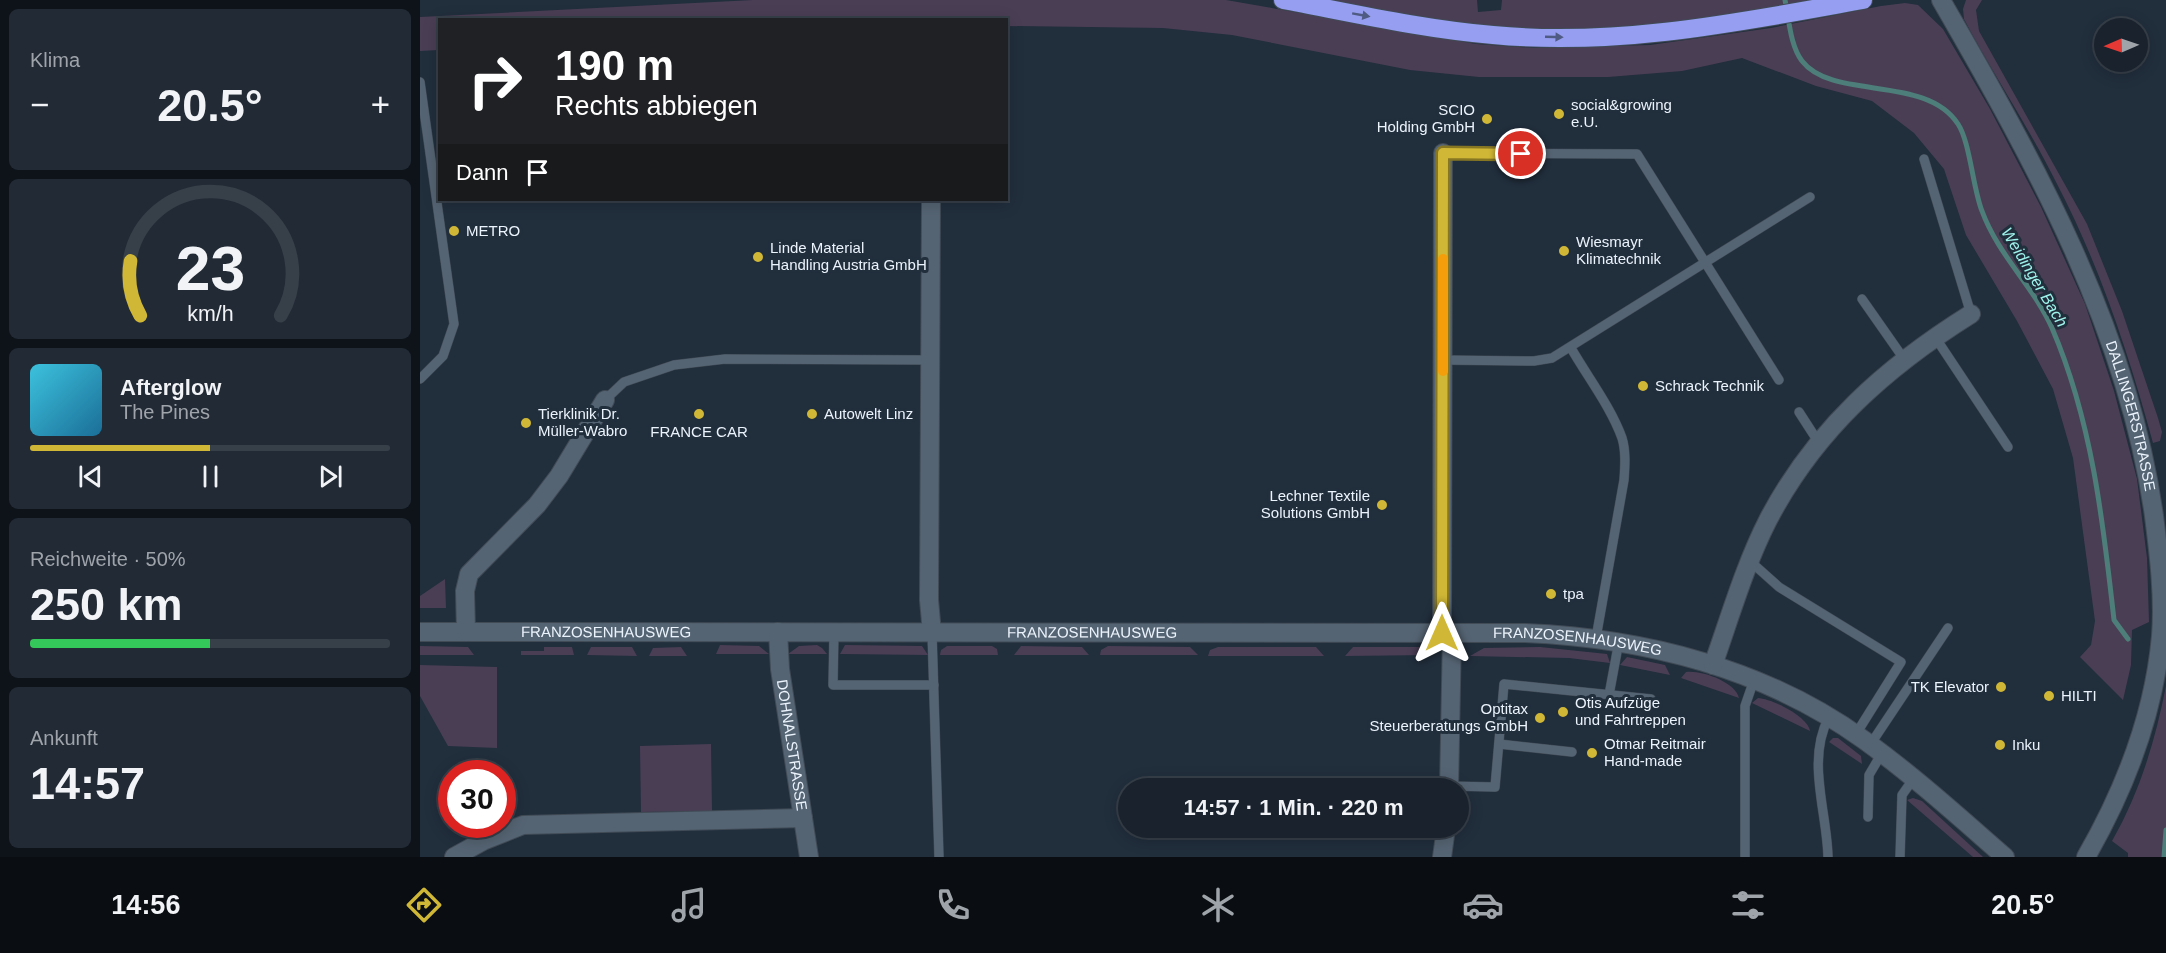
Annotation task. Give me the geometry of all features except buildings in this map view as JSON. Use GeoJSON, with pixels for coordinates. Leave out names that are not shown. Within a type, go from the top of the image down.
{"type":"FeatureCollection","features":[{"type":"Feature","properties":{"kind":"highway"},"geometry":{"type":"LineString","coordinates":[[1282,0],[1438,29],[1515,36],[1612,37],[1678,30],[1863,0]]}},
{"type":"Feature","properties":{"kind":"street","name":"DALLINGERSTRASSE"},"geometry":{"type":"LineString","coordinates":[[1941,0],[2010,120],[2079,261],[2104,324],[2126,390],[2151,495],[2159,553],[2161,634],[2154,686],[2137,747],[2123,786],[2086,857]]}},
{"type":"Feature","properties":{"kind":"street"},"geometry":{"type":"LineString","coordinates":[[1443,153],[1443,360],[1449,778]]}},
{"type":"Feature","properties":{"kind":"street"},"geometry":{"type":"LineString","coordinates":[[931,201],[929,600],[932,633]]}},
{"type":"Feature","properties":{"kind":"street"},"geometry":{"type":"LineString","coordinates":[[1713,665],[1767,522],[1786,489],[1819,443],[1867,391],[1904,359],[1935,336],[1971,314]]}},
{"type":"Feature","properties":{"kind":"street"},"geometry":{"type":"LineString","coordinates":[[466,632],[465,591],[469,574],[542,498],[559,476],[605,400]]}},
{"type":"Feature","properties":{"kind":"street","name":"FRANZOSENHAUSWEG"},"geometry":{"type":"LineString","coordinates":[[420,632],[1447,633],[1596,638],[1619,641],[1713,665],[1754,680],[1829,717],[1914,778],[2005,857]]}},
{"type":"Feature","properties":{"kind":"street","name":"DOHNALSTRASSE"},"geometry":{"type":"LineString","coordinates":[[778,632],[780,669],[809,857]]}},
{"type":"Feature","properties":{"kind":"street"},"geometry":{"type":"LineString","coordinates":[[454,857],[483,841],[523,825],[803,818]]}},
{"type":"Feature","properties":{"kind":"street"},"geometry":{"type":"LineString","coordinates":[[1442,857],[1445,838]]}},
{"type":"Feature","properties":{"kind":"lane"},"geometry":{"type":"LineString","coordinates":[[420,82],[454,324],[443,356],[420,379]]}},
{"type":"Feature","properties":{"kind":"lane"},"geometry":{"type":"LineString","coordinates":[[1443,153],[1637,154],[1779,380]]}},
{"type":"Feature","properties":{"kind":"lane"},"geometry":{"type":"LineString","coordinates":[[1924,159],[1971,314]]}},
{"type":"Feature","properties":{"kind":"lane"},"geometry":{"type":"LineString","coordinates":[[1443,360],[1534,361],[1552,358],[1810,197]]}},
{"type":"Feature","properties":{"kind":"lane"},"geometry":{"type":"LineString","coordinates":[[1862,299],[1904,359]]}},
{"type":"Feature","properties":{"kind":"lane"},"geometry":{"type":"LineString","coordinates":[[1935,336],[2008,447]]}},
{"type":"Feature","properties":{"kind":"lane"},"geometry":{"type":"LineString","coordinates":[[1571,348],[1614,421],[1622,439],[1625,458],[1624,480],[1596,638]]}},
{"type":"Feature","properties":{"kind":"lane"},"geometry":{"type":"LineString","coordinates":[[605,400],[624,382],[674,365],[725,359],[930,360]]}},
{"type":"Feature","properties":{"kind":"lane"},"geometry":{"type":"LineString","coordinates":[[1799,412],[1819,443]]}},
{"type":"Feature","properties":{"kind":"lane"},"geometry":{"type":"LineString","coordinates":[[1750,562],[1779,587],[1901,662],[1869,744],[1868,817]]}},
{"type":"Feature","properties":{"kind":"lane"},"geometry":{"type":"LineString","coordinates":[[1869,744],[1948,628]]}},
{"type":"Feature","properties":{"kind":"lane"},"geometry":{"type":"LineString","coordinates":[[834,632],[833,685],[934,685]]}},
{"type":"Feature","properties":{"kind":"lane"},"geometry":{"type":"LineString","coordinates":[[932,633],[939,857]]}},
{"type":"Feature","properties":{"kind":"lane"},"geometry":{"type":"LineString","coordinates":[[1609,695],[1619,641]]}},
{"type":"Feature","properties":{"kind":"lane"},"geometry":{"type":"LineString","coordinates":[[1745,857],[1745,706],[1754,680]]}},
{"type":"Feature","properties":{"kind":"lane"},"geometry":{"type":"LineString","coordinates":[[1469,787],[1495,787],[1504,684],[1651,699]]}},
{"type":"Feature","properties":{"kind":"lane"},"geometry":{"type":"LineString","coordinates":[[1828,857],[1819,768],[1819,741],[1829,717]]}},
{"type":"Feature","properties":{"kind":"lane"},"geometry":{"type":"LineString","coordinates":[[1499,744],[1572,752]]}},
{"type":"Feature","properties":{"kind":"lane"},"geometry":{"type":"LineString","coordinates":[[1900,857],[1902,795],[1914,778]]}},
{"type":"Feature","properties":{"kind":"shaded area"},"geometry":{"type":"Polygon","coordinates":[[[753,0],[1226,0],[1476,44],[1534,48],[1650,45],[1771,28],[1881,6],[1905,3],[1918,5],[1943,29],[1990,109],[2041,207],[2085,304],[2114,391],[2137,479],[2147,558],[2149,622],[2132,630],[2131,665],[2123,700],[2080,657],[2091,645],[2095,621],[2073,458],[2053,389],[2017,321],[1966,235],[1944,169],[1914,133],[1872,101],[1816,86],[1742,58],[1682,71],[1608,77],[1479,77],[1410,70],[1232,35],[1163,28],[1008,26],[1008,18],[438,18],[438,50],[420,51],[420,17],[753,0]]]}},
{"type":"Feature","properties":{"kind":"shaded area"},"geometry":{"type":"Polygon","coordinates":[[[1327,0],[1477,0],[1478,12],[1501,10],[1502,0],[1820,0],[1694,20],[1612,28],[1527,29],[1464,25],[1327,0]]]}},
{"type":"Feature","properties":{"kind":"shaded area"},"geometry":{"type":"Polygon","coordinates":[[[1966,0],[1982,0],[1976,10],[1979,31],[2087,224],[2122,311],[2158,418],[2162,432],[2160,441],[2153,443],[2112,310],[2072,213],[1964,19],[1963,9],[1966,0]]]}},
{"type":"Feature","properties":{"kind":"shaded area"},"geometry":{"type":"Polygon","coordinates":[[[445,579],[446,608],[420,608],[420,596],[445,579]]]}},
{"type":"Feature","properties":{"kind":"shaded area"},"geometry":{"type":"Polygon","coordinates":[[[720,645],[759,646],[769,654],[716,654],[720,645]]]}},
{"type":"Feature","properties":{"kind":"shaded area"},"geometry":{"type":"Polygon","coordinates":[[[817,645],[827,654],[788,654],[799,646],[817,645]]]}},
{"type":"Feature","properties":{"kind":"shaded area"},"geometry":{"type":"Polygon","coordinates":[[[845,645],[922,646],[928,655],[840,654],[845,645]]]}},
{"type":"Feature","properties":{"kind":"shaded area"},"geometry":{"type":"Polygon","coordinates":[[[420,646],[468,647],[474,655],[420,655],[420,646]]]}},
{"type":"Feature","properties":{"kind":"shaded area"},"geometry":{"type":"Polygon","coordinates":[[[947,646],[992,646],[997,649],[998,655],[940,655],[941,650],[947,646]]]}},
{"type":"Feature","properties":{"kind":"shaded area"},"geometry":{"type":"Polygon","coordinates":[[[1021,646],[1082,647],[1089,655],[1014,655],[1021,646]]]}},
{"type":"Feature","properties":{"kind":"shaded area"},"geometry":{"type":"Polygon","coordinates":[[[1108,646],[1190,647],[1198,655],[1100,655],[1101,650],[1108,646]]]}},
{"type":"Feature","properties":{"kind":"shaded area"},"geometry":{"type":"Polygon","coordinates":[[[544,647],[572,647],[574,655],[521,655],[521,651],[544,651],[544,647]]]}},
{"type":"Feature","properties":{"kind":"shaded area"},"geometry":{"type":"Polygon","coordinates":[[[591,647],[632,647],[637,656],[587,655],[591,647]]]}},
{"type":"Feature","properties":{"kind":"shaded area"},"geometry":{"type":"Polygon","coordinates":[[[681,647],[687,656],[649,656],[653,648],[681,647]]]}},
{"type":"Feature","properties":{"kind":"shaded area"},"geometry":{"type":"Polygon","coordinates":[[[1218,647],[1316,647],[1324,656],[1208,656],[1210,650],[1218,647]]]}},
{"type":"Feature","properties":{"kind":"shaded area"},"geometry":{"type":"Polygon","coordinates":[[[1353,647],[1419,647],[1433,655],[1345,656],[1353,647]]]}},
{"type":"Feature","properties":{"kind":"shaded area"},"geometry":{"type":"Polygon","coordinates":[[[1540,647],[1607,654],[1610,663],[1569,658],[1470,656],[1484,648],[1540,647]]]}},
{"type":"Feature","properties":{"kind":"shaded area"},"geometry":{"type":"Polygon","coordinates":[[[1627,657],[1665,665],[1670,675],[1620,665],[1627,657]]]}},
{"type":"Feature","properties":{"kind":"shaded area"},"geometry":{"type":"Polygon","coordinates":[[[420,665],[497,667],[497,748],[448,746],[420,696],[420,665]]]}},
{"type":"Feature","properties":{"kind":"shaded area"},"geometry":{"type":"Polygon","coordinates":[[[1686,672],[1717,678],[1731,687],[1739,698],[1681,678],[1686,672]]]}},
{"type":"Feature","properties":{"kind":"shaded area"},"geometry":{"type":"Polygon","coordinates":[[[2166,686],[2166,857],[2128,857],[2128,853],[2112,841],[2131,804],[2145,766],[2166,686]]]}},
{"type":"Feature","properties":{"kind":"shaded area"},"geometry":{"type":"Polygon","coordinates":[[[1758,698],[1772,702],[1797,715],[1810,731],[1752,703],[1758,698]]]}},
{"type":"Feature","properties":{"kind":"shaded area"},"geometry":{"type":"Polygon","coordinates":[[[1833,738],[1838,738],[1861,756],[1862,764],[1829,742],[1833,738]]]}},
{"type":"Feature","properties":{"kind":"shaded area"},"geometry":{"type":"Polygon","coordinates":[[[711,744],[712,811],[641,812],[640,746],[711,744]]]}},
{"type":"Feature","properties":{"kind":"shaded area"},"geometry":{"type":"Polygon","coordinates":[[[1913,798],[1922,801],[1983,857],[1973,857],[1907,800],[1913,798]]]}},
{"type":"Feature","properties":{"kind":"waterway","name":"Weidinger Bach"},"geometry":{"type":"LineString","coordinates":[[1785,0],[1790,32],[1798,55],[1816,73],[1835,81],[1924,99],[1943,109],[1958,124],[1966,142],[1979,202],[1989,227],[2006,257],[2044,313],[2066,363],[2094,472],[2114,620],[2128,639]]}},
{"type":"Feature","properties":{"kind":"waterway","name":"Weidinger Bach"},"geometry":{"type":"LineString","coordinates":[[2164,857],[2166,830]]}},
{"type":"Feature","properties":{"kind":"slow traffic"},"geometry":{"type":"LineString","coordinates":[[1443,259],[1443,371]]}},
{"type":"Feature","properties":{"kind":"place","name":"social&growing e.U."},"geometry":{"type":"Point","coordinates":[1559,114]}},
{"type":"Feature","properties":{"kind":"place","name":"SCIO Holding GmbH"},"geometry":{"type":"Point","coordinates":[1487,119]}},
{"type":"Feature","properties":{"kind":"place","name":"METRO"},"geometry":{"type":"Point","coordinates":[454,231]}},
{"type":"Feature","properties":{"kind":"place","name":"Wiesmayr Klimatechnik"},"geometry":{"type":"Point","coordinates":[1564,251]}},
{"type":"Feature","properties":{"kind":"place","name":"Linde Material Handling Austria GmbH"},"geometry":{"type":"Point","coordinates":[758,257]}},
{"type":"Feature","properties":{"kind":"place","name":"Schrack Technik"},"geometry":{"type":"Point","coordinates":[1643,386]}},
{"type":"Feature","properties":{"kind":"place","name":"FRANCE CAR"},"geometry":{"type":"Point","coordinates":[699,414]}},
{"type":"Feature","properties":{"kind":"place","name":"Autowelt Linz"},"geometry":{"type":"Point","coordinates":[812,414]}},
{"type":"Feature","properties":{"kind":"place","name":"Tierklinik Dr. Müller-Wabro"},"geometry":{"type":"Point","coordinates":[526,423]}},
{"type":"Feature","properties":{"kind":"place","name":"Lechner Textile Solutions GmbH"},"geometry":{"type":"Point","coordinates":[1382,505]}},
{"type":"Feature","properties":{"kind":"place","name":"tpa"},"geometry":{"type":"Point","coordinates":[1551,594]}},
{"type":"Feature","properties":{"kind":"place","name":"TK Elevator"},"geometry":{"type":"Point","coordinates":[2001,687]}},
{"type":"Feature","properties":{"kind":"place","name":"HILTI"},"geometry":{"type":"Point","coordinates":[2049,696]}},
{"type":"Feature","properties":{"kind":"place","name":"Otis Aufzüge und Fahrtreppen"},"geometry":{"type":"Point","coordinates":[1563,712]}},
{"type":"Feature","properties":{"kind":"place","name":"Optitax Steuerberatungs GmbH"},"geometry":{"type":"Point","coordinates":[1540,718]}},
{"type":"Feature","properties":{"kind":"place","name":"Inku"},"geometry":{"type":"Point","coordinates":[2000,745]}},
{"type":"Feature","properties":{"kind":"place","name":"Otmar Reitmair Hand-made"},"geometry":{"type":"Point","coordinates":[1592,753]}},
{"type":"Feature","properties":{"kind":"route"},"geometry":{"type":"LineString","coordinates":[[1442,633],[1443,153],[1521,154]]}}]}
